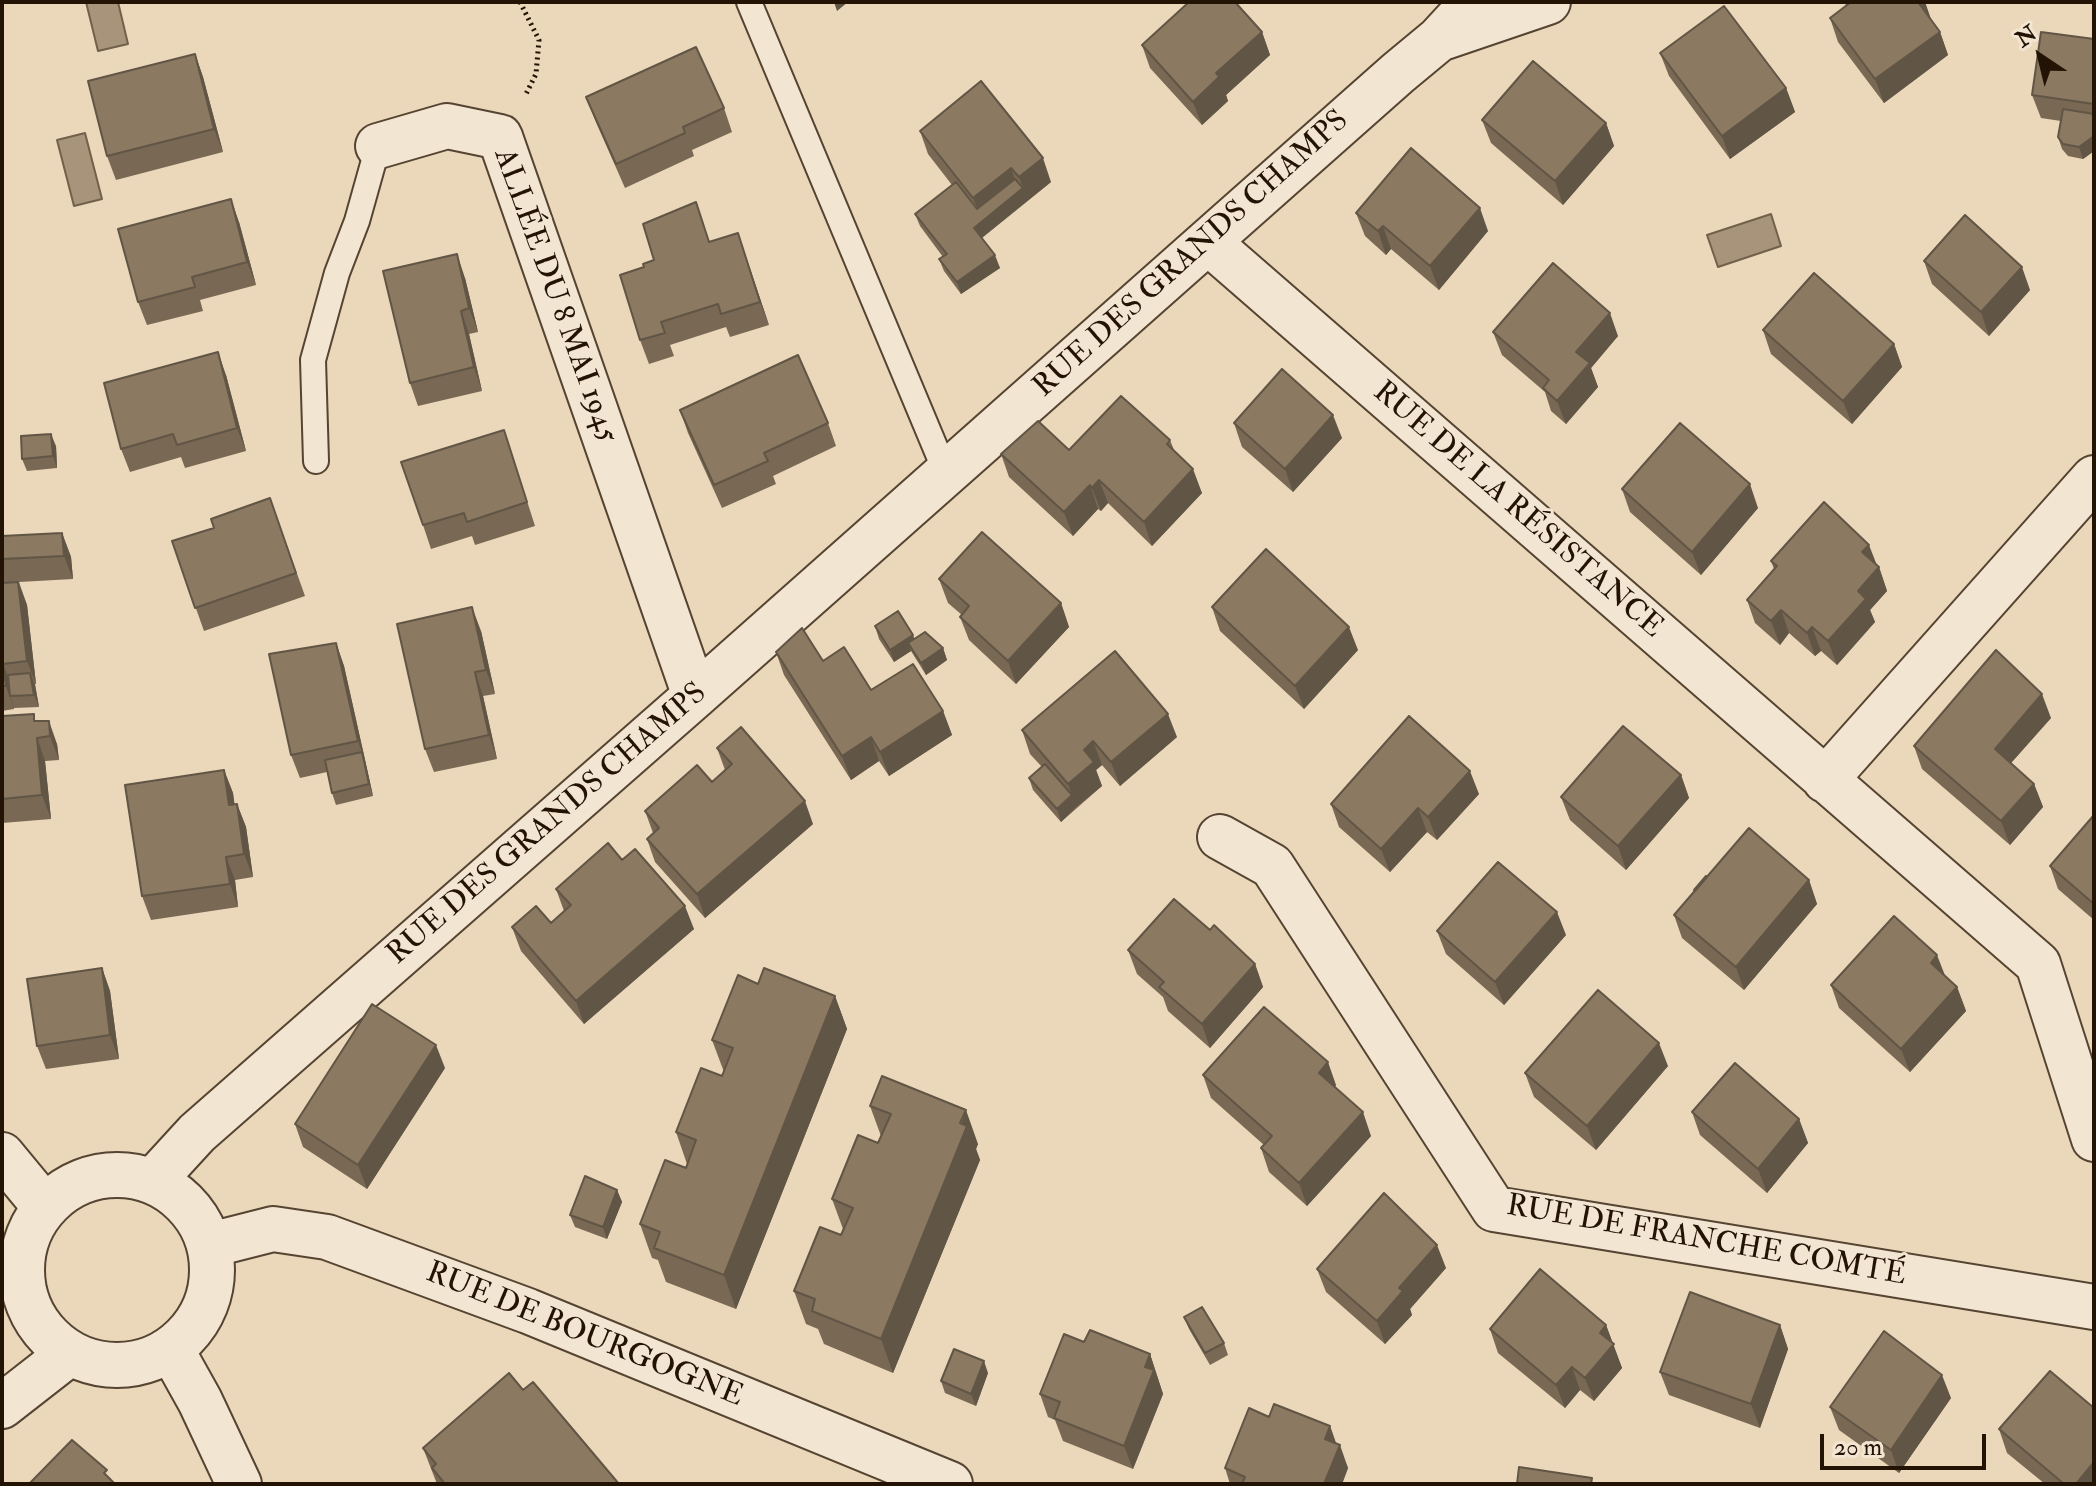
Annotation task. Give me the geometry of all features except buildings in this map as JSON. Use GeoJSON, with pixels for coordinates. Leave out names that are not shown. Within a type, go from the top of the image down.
{"type":"FeatureCollection","features":[{"type":"Feature","properties":{"kind":"street","name":"RUE DES GRANDS CHAMPS"},"geometry":{"type":"LineString","coordinates":[[153,1181],[197,1133],[1439,39],[1473,2]]}},
{"type":"Feature","properties":{"kind":"street","name":"RUE DES GRANDS CHAMPS"},"geometry":{"type":"LineString","coordinates":[[1439,39],[1548,2]]}},
{"type":"Feature","properties":{"kind":"street","name":"ALLÉE DU 8 MAI 1945"},"geometry":{"type":"LineString","coordinates":[[378,146],[447,126],[500,137],[695,696]]}},
{"type":"Feature","properties":{"kind":"street","name":"RUE DE LA RÉSISTANCE"},"geometry":{"type":"LineString","coordinates":[[1208,242],[2038,964],[2094,1139]]}},
{"type":"Feature","properties":{"kind":"street"},"geometry":{"type":"LineString","coordinates":[[1825,780],[2094,478]]}},
{"type":"Feature","properties":{"kind":"street","name":"RUE DE FRANCHE COMTÉ"},"geometry":{"type":"LineString","coordinates":[[1220,837],[1272,866],[1494,1209],[2094,1307]]}},
{"type":"Feature","properties":{"kind":"street"},"geometry":{"type":"LineString","coordinates":[[2,1155],[45,1207]]}},
{"type":"Feature","properties":{"kind":"street"},"geometry":{"type":"LineString","coordinates":[[125,1174],[153,1181],[179,1196],[199,1218],[210,1245],[213,1274],[207,1303],[193,1328],[171,1349],[148,1360],[121,1365],[95,1363],[70,1353],[48,1336],[32,1313],[23,1287],[22,1258],[30,1231],[45,1207],[67,1188],[95,1176],[125,1174]]}},
{"type":"Feature","properties":{"kind":"street","name":"RUE DE BOURGOGNE"},"geometry":{"type":"LineString","coordinates":[[210,1245],[273,1229],[327,1237],[528,1311],[950,1484]]}},
{"type":"Feature","properties":{"kind":"street"},"geometry":{"type":"LineString","coordinates":[[171,1349],[200,1401],[239,1484]]}},
{"type":"Feature","properties":{"kind":"street"},"geometry":{"type":"LineString","coordinates":[[2,1406],[70,1353]]}},
{"type":"Feature","properties":{"kind":"lane"},"geometry":{"type":"LineString","coordinates":[[749,2],[946,473]]}},
{"type":"Feature","properties":{"kind":"lane","name":"ALLÉE DU 8 MAI 1945"},"geometry":{"type":"LineString","coordinates":[[316,461],[313,360],[378,146]]}},
{"type":"Feature","properties":{"kind":"path"},"geometry":{"type":"LineString","coordinates":[[500,137],[536,74],[539,40],[520,2]]}},
{"type":"Feature","properties":{"kind":"shaded area"},"geometry":{"type":"Polygon","coordinates":[[[86,2],[118,2],[128,44],[98,51],[86,2]]]}},
{"type":"Feature","properties":{"kind":"shaded area"},"geometry":{"type":"Polygon","coordinates":[[[85,133],[102,199],[74,206],[57,140],[85,133]]]}},
{"type":"Feature","properties":{"kind":"shaded area"},"geometry":{"type":"Polygon","coordinates":[[[1771,214],[1781,246],[1718,267],[1707,235],[1771,214]]]}}]}
